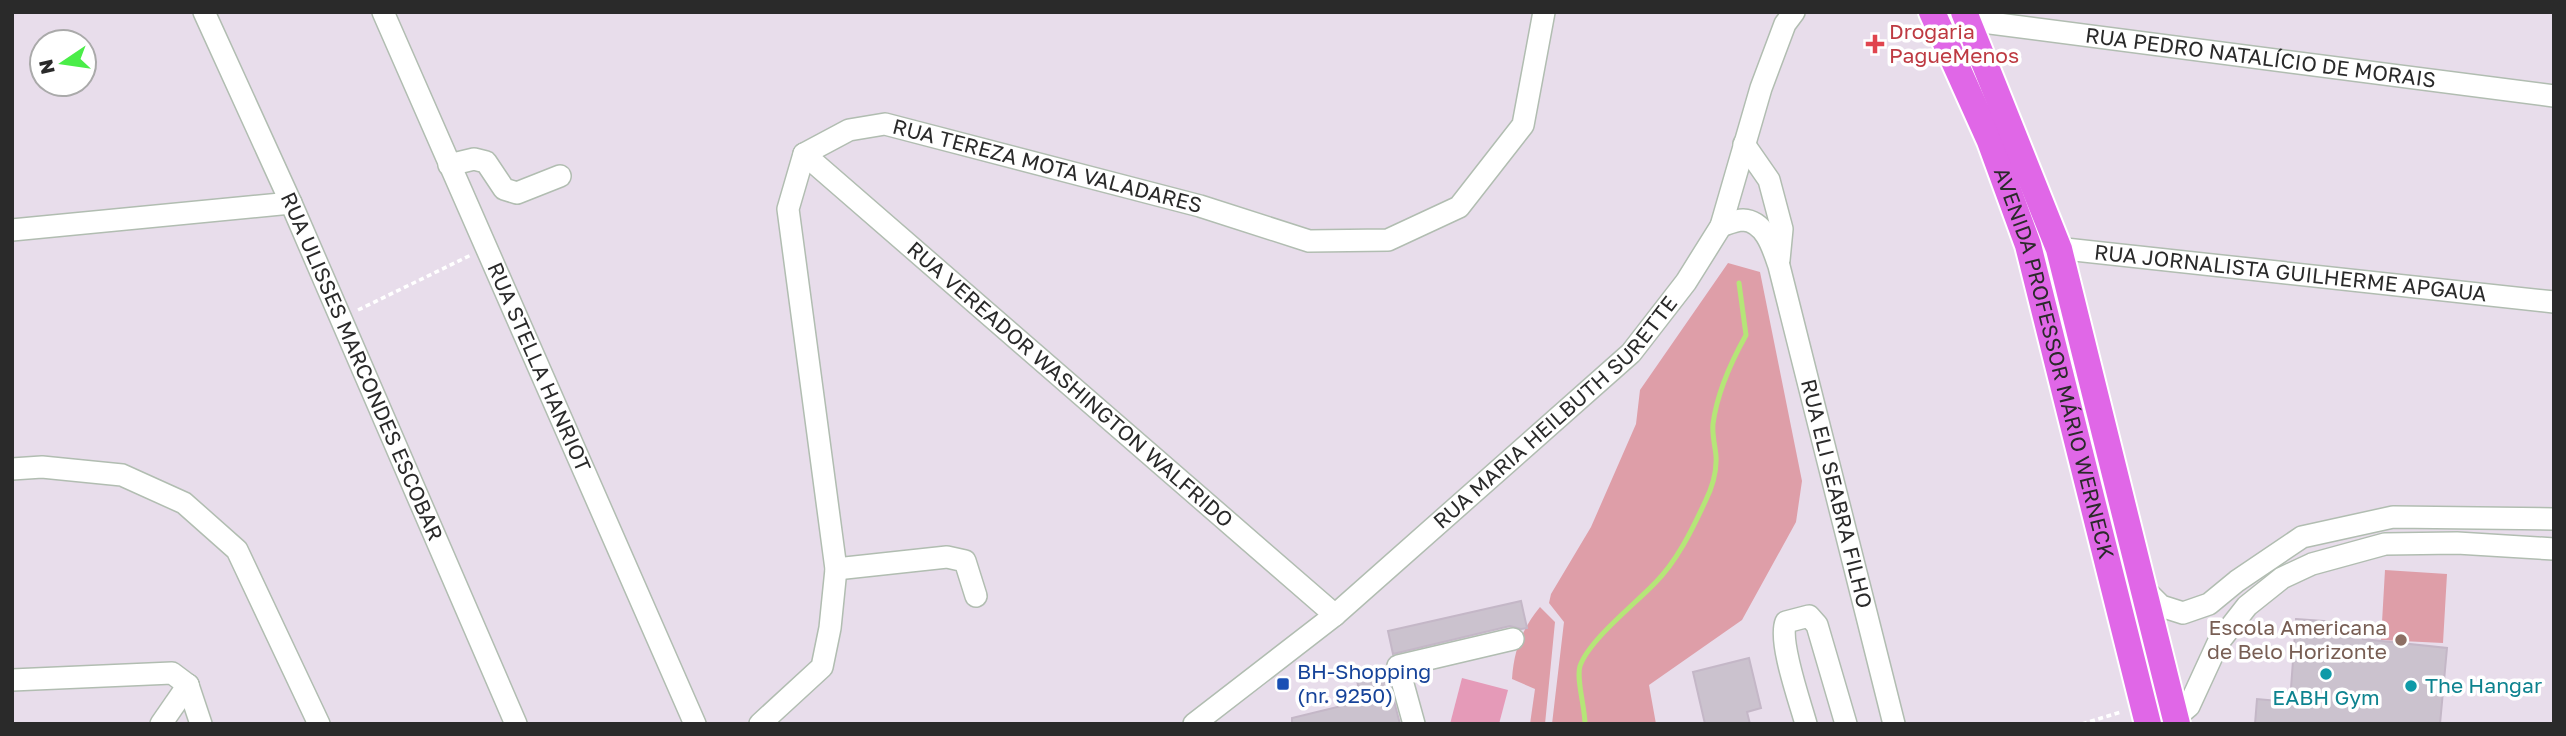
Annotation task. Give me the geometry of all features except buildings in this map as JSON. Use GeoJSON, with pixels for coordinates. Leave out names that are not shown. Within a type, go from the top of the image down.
{"type":"FeatureCollection","features":[{"type":"Feature","properties":{"kind":"main road","name":"AVENIDA PROFESSOR MÁRIO WERNECK"},"geometry":{"type":"LineString","coordinates":[[1932,12],[1990,141],[2028,245],[2146,714]]}},
{"type":"Feature","properties":{"kind":"main road","name":"AVENIDA PROFESSOR MÁRIO WERNECK"},"geometry":{"type":"LineString","coordinates":[[1966,16],[2059,249],[2176,721]]}},
{"type":"Feature","properties":{"kind":"street","name":"RUA ULISSES MARCONDES ESCOBAR"},"geometry":{"type":"LineString","coordinates":[[204,12],[291,203],[516,724]]}},
{"type":"Feature","properties":{"kind":"street","name":"RUA STELLA HANRIOT"},"geometry":{"type":"LineString","coordinates":[[383,12],[695,724]]}},
{"type":"Feature","properties":{"kind":"street","name":"RUA TEREZA MOTA VALADARES"},"geometry":{"type":"LineString","coordinates":[[804,154],[849,130],[885,124],[1187,202],[1309,241],[1388,240],[1459,207],[1523,125],[1544,12]]}},
{"type":"Feature","properties":{"kind":"street","name":"RUA MARIA HEILBUTH SURETTE"},"geometry":{"type":"LineString","coordinates":[[1199,722],[1335,615],[1631,353],[1686,282],[1721,226],[1766,76],[1785,24],[1794,12]]}},
{"type":"Feature","properties":{"kind":"street","name":"RUA PEDRO NATALÍCIO DE MORAIS"},"geometry":{"type":"LineString","coordinates":[[1966,16],[2554,96]]}},
{"type":"Feature","properties":{"kind":"street","name":"RUA ELI SEABRA FILHO"},"geometry":{"type":"LineString","coordinates":[[1744,144],[1769,180],[1782,229],[1779,266]]}},
{"type":"Feature","properties":{"kind":"street"},"geometry":{"type":"LineString","coordinates":[[760,724],[822,667],[830,628],[836,569],[788,209],[804,154]]}},
{"type":"Feature","properties":{"kind":"street","name":"RUA VEREADOR WASHINGTON WALFRIDO"},"geometry":{"type":"LineString","coordinates":[[804,154],[1335,615]]}},
{"type":"Feature","properties":{"kind":"street"},"geometry":{"type":"LineString","coordinates":[[449,165],[474,159],[486,162],[504,188],[517,194],[560,176]]}},
{"type":"Feature","properties":{"kind":"street"},"geometry":{"type":"LineString","coordinates":[[12,230],[291,203]]}},
{"type":"Feature","properties":{"kind":"street","name":"RUA ELI SEABRA FILHO"},"geometry":{"type":"LineString","coordinates":[[1721,226],[1742,220],[1756,224],[1769,239],[1779,266],[1894,724]]}},
{"type":"Feature","properties":{"kind":"street","name":"RUA JORNALISTA GUILHERME APGAUA"},"geometry":{"type":"LineString","coordinates":[[2028,245],[2554,302]]}},
{"type":"Feature","properties":{"kind":"street"},"geometry":{"type":"LineString","coordinates":[[12,469],[42,467],[122,475],[184,503],[237,551],[319,724]]}},
{"type":"Feature","properties":{"kind":"street"},"geometry":{"type":"LineString","coordinates":[[2145,590],[2161,606],[2183,613],[2209,604],[2237,581],[2302,537],[2393,517],[2554,519]]}},
{"type":"Feature","properties":{"kind":"street"},"geometry":{"type":"LineString","coordinates":[[2146,714],[2176,721],[2189,706],[2218,643],[2247,606],[2282,578],[2323,559],[2385,544],[2457,543],[2554,549]]}},
{"type":"Feature","properties":{"kind":"street"},"geometry":{"type":"LineString","coordinates":[[836,569],[947,557],[965,561],[976,596]]}},
{"type":"Feature","properties":{"kind":"street"},"geometry":{"type":"LineString","coordinates":[[1806,724],[1785,647],[1783,628],[1786,622],[1809,616],[1817,625],[1846,724]]}},
{"type":"Feature","properties":{"kind":"street"},"geometry":{"type":"LineString","coordinates":[[1414,724],[1398,666],[1513,639]]}},
{"type":"Feature","properties":{"kind":"street"},"geometry":{"type":"LineString","coordinates":[[12,680],[172,673],[188,685],[201,724]]}},
{"type":"Feature","properties":{"kind":"street"},"geometry":{"type":"LineString","coordinates":[[161,724],[188,685]]}},
{"type":"Feature","properties":{"kind":"path"},"geometry":{"type":"LineString","coordinates":[[340,318],[485,249]]}},
{"type":"Feature","properties":{"kind":"path"},"geometry":{"type":"LineString","coordinates":[[2082,724],[2146,714]]}},
{"type":"Feature","properties":{"kind":"shaded area"},"geometry":{"type":"Polygon","coordinates":[[[1728,263],[1760,272],[1802,481],[1796,522],[1742,620],[1649,685],[1656,724],[1552,724],[1564,622],[1549,603],[1551,594],[1591,527],[1636,424],[1640,390],[1728,263]]]}},
{"type":"Feature","properties":{"kind":"shaded area"},"geometry":{"type":"Polygon","coordinates":[[[2385,570],[2447,574],[2443,643],[2381,640],[2385,570]]]}},
{"type":"Feature","properties":{"kind":"shaded area"},"geometry":{"type":"Polygon","coordinates":[[[1540,607],[1555,622],[1545,724],[1530,724],[1535,689],[1512,679],[1520,640],[1540,607]]]}},
{"type":"Feature","properties":{"kind":"shaded area"},"geometry":{"type":"Polygon","coordinates":[[[1462,678],[1508,690],[1499,724],[1450,724],[1462,678]]]}},
{"type":"Feature","properties":{"kind":"waterway"},"geometry":{"type":"LineString","coordinates":[[1585,724],[1579,672],[1585,656],[1602,634],[1670,565],[1689,534],[1712,486],[1716,462],[1713,428],[1715,412],[1725,378],[1746,335],[1739,283]]}},
{"type":"Feature","properties":{"kind":"place","name":"Drogaria PagueMenos"},"geometry":{"type":"Point","coordinates":[1875,44]}},
{"type":"Feature","properties":{"kind":"place","name":"Escola Americana de Belo Horizonte"},"geometry":{"type":"Point","coordinates":[2401,640]}},
{"type":"Feature","properties":{"kind":"place","name":"EABH Gym"},"geometry":{"type":"Point","coordinates":[2326,674]}},
{"type":"Feature","properties":{"kind":"place","name":"BH-Shopping (nr. 9250)"},"geometry":{"type":"Point","coordinates":[1283,684]}},
{"type":"Feature","properties":{"kind":"place","name":"The Hangar"},"geometry":{"type":"Point","coordinates":[2411,686]}}]}
